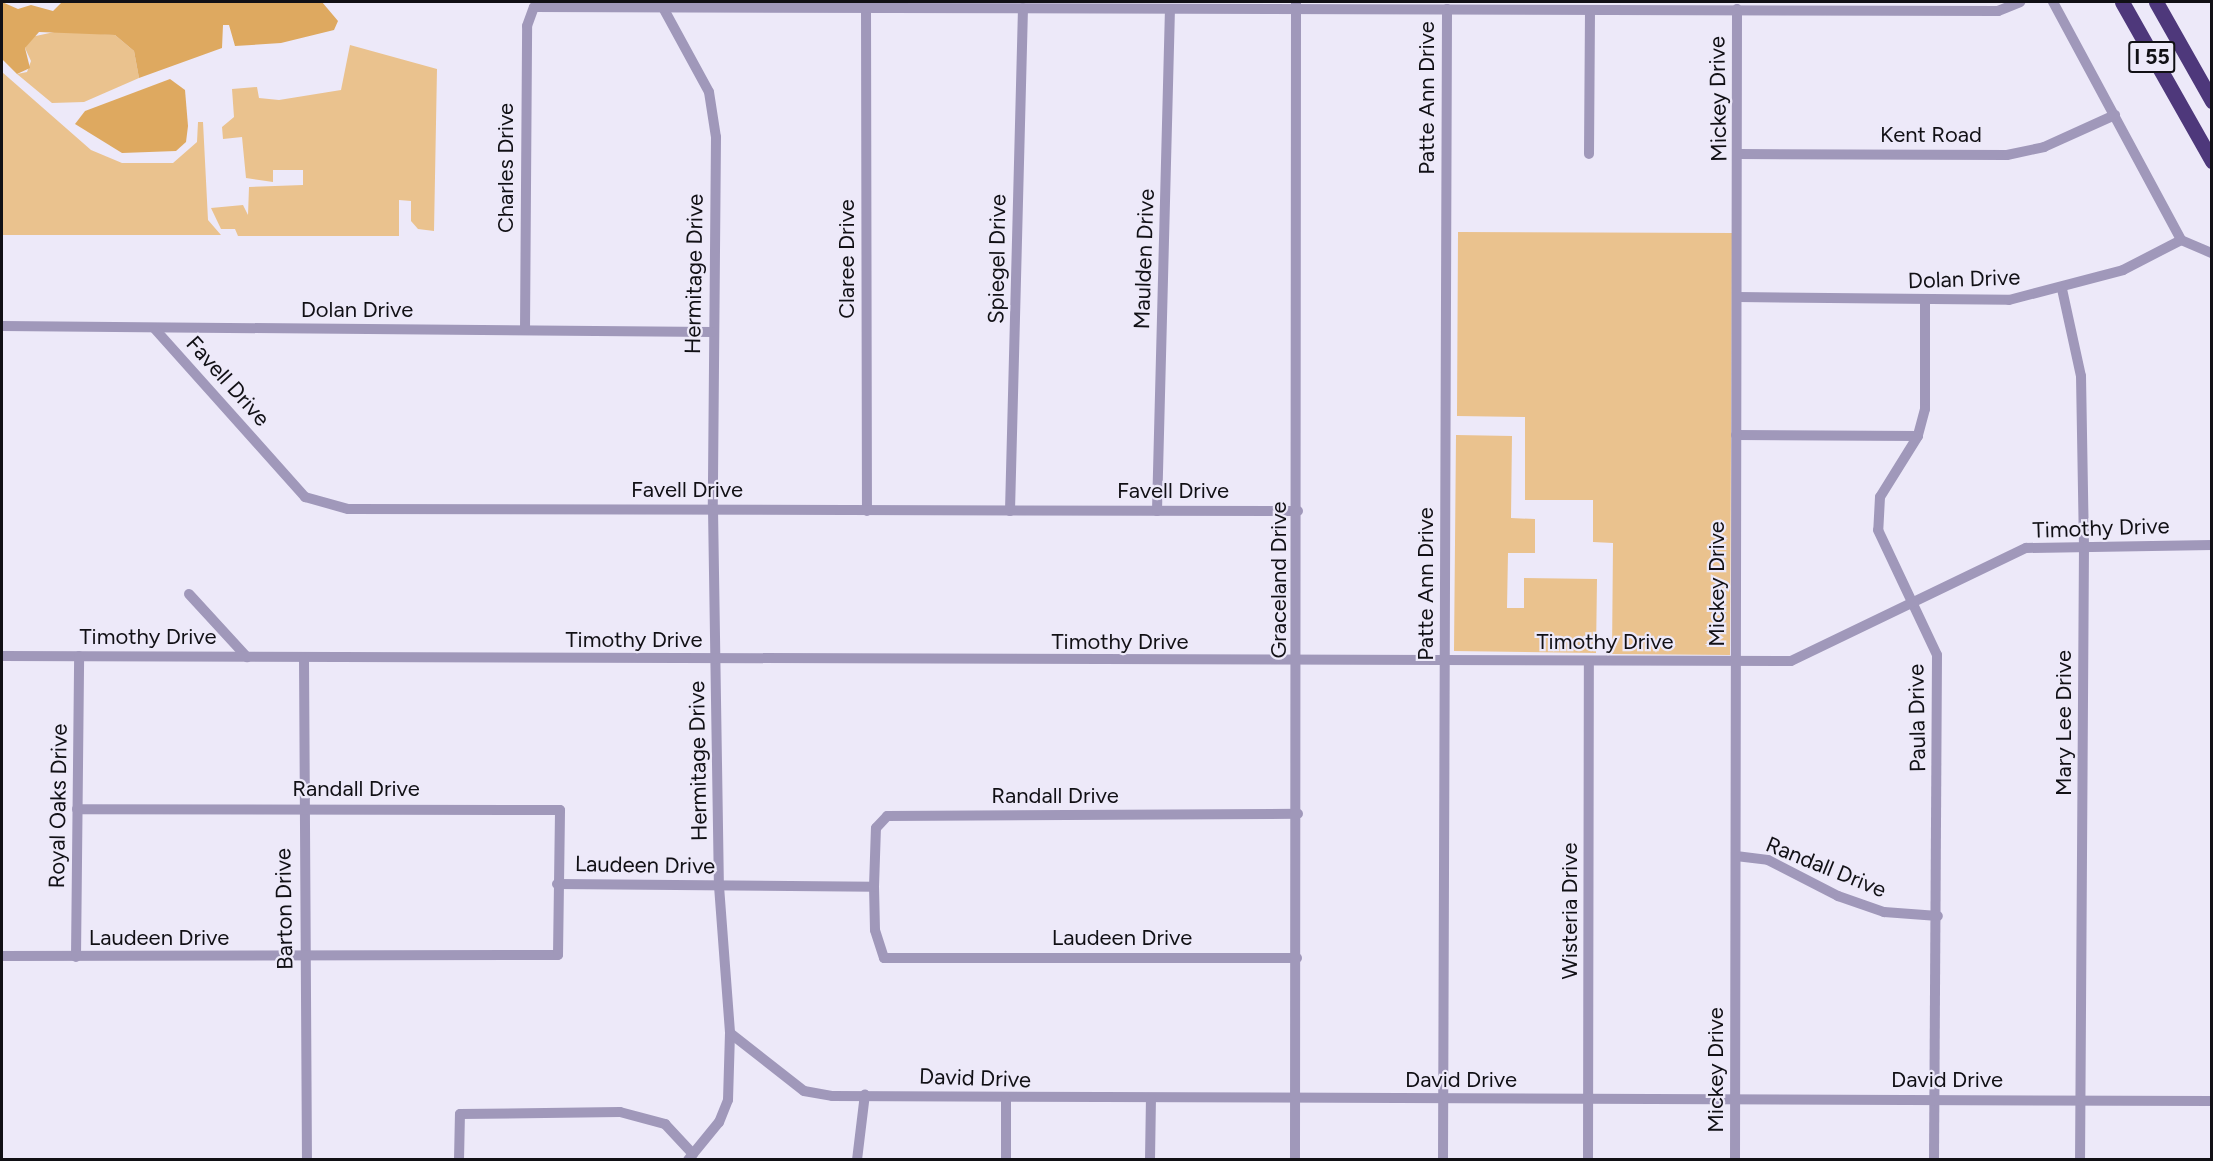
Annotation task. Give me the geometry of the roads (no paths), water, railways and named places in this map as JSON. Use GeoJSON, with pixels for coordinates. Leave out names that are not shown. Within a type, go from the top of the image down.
{"type":"FeatureCollection","features":[{"type":"Feature","properties":{"kind":"highway","name":"I 55"},"geometry":{"type":"LineString","coordinates":[[2122,2],[2211,161]]}},
{"type":"Feature","properties":{"kind":"highway","name":"I 55"},"geometry":{"type":"LineString","coordinates":[[2156,2],[2211,100]]}},
{"type":"Feature","properties":{"kind":"street"},"geometry":{"type":"LineString","coordinates":[[661,4],[866,8],[1170,9],[1298,5],[1447,9],[1998,11],[2020,2]]}},
{"type":"Feature","properties":{"kind":"street"},"geometry":{"type":"LineString","coordinates":[[2054,2],[2181,240],[2211,253]]}},
{"type":"Feature","properties":{"kind":"street","name":"Charles Drive"},"geometry":{"type":"LineString","coordinates":[[525,330],[527,26],[534,7],[661,4]]}},
{"type":"Feature","properties":{"kind":"street","name":"Hermitage Drive"},"geometry":{"type":"LineString","coordinates":[[661,4],[692,54],[713,114],[713,509],[719,886],[730,1034],[728,1100],[719,1122],[690,1156]]}},
{"type":"Feature","properties":{"kind":"street","name":"Graceland Drive"},"geometry":{"type":"LineString","coordinates":[[1295,1160],[1299,662],[1298,5]]}},
{"type":"Feature","properties":{"kind":"street","name":"Claree Drive"},"geometry":{"type":"LineString","coordinates":[[866,8],[867,511]]}},
{"type":"Feature","properties":{"kind":"street","name":"Spiegel Drive"},"geometry":{"type":"LineString","coordinates":[[1010,511],[1023,8]]}},
{"type":"Feature","properties":{"kind":"street","name":"Maulden Drive"},"geometry":{"type":"LineString","coordinates":[[1157,511],[1170,9]]}},
{"type":"Feature","properties":{"kind":"street","name":"Patte Ann Drive"},"geometry":{"type":"LineString","coordinates":[[1443,1160],[1447,9]]}},
{"type":"Feature","properties":{"kind":"street","name":"Mickey Drive"},"geometry":{"type":"LineString","coordinates":[[1735,1160],[1736,435],[1739,154],[1737,9]]}},
{"type":"Feature","properties":{"kind":"street"},"geometry":{"type":"LineString","coordinates":[[1589,154],[1590,10]]}},
{"type":"Feature","properties":{"kind":"street","name":"Kent Road"},"geometry":{"type":"LineString","coordinates":[[1739,154],[2007,155],[2044,147],[2115,115]]}},
{"type":"Feature","properties":{"kind":"street","name":"Dolan Drive"},"geometry":{"type":"LineString","coordinates":[[1738,297],[1925,301],[2009,300],[2062,289],[2123,270],[2181,240]]}},
{"type":"Feature","properties":{"kind":"street","name":"Mary Lee Drive"},"geometry":{"type":"LineString","coordinates":[[2062,289],[2080,376],[2084,545],[2080,1160]]}},
{"type":"Feature","properties":{"kind":"street","name":"Paula Drive"},"geometry":{"type":"LineString","coordinates":[[1925,301],[1925,409],[1918,436],[1880,497],[1878,530],[1914,602],[1937,655],[1938,1100],[1934,1160]]}},
{"type":"Feature","properties":{"kind":"street","name":"Dolan Drive"},"geometry":{"type":"LineString","coordinates":[[2,326],[712,332]]}},
{"type":"Feature","properties":{"kind":"street","name":"Favell Drive"},"geometry":{"type":"LineString","coordinates":[[154,328],[305,497],[348,509],[1298,511]]}},
{"type":"Feature","properties":{"kind":"street"},"geometry":{"type":"LineString","coordinates":[[1736,435],[1918,436]]}},
{"type":"Feature","properties":{"kind":"street","name":"Timothy Drive"},"geometry":{"type":"LineString","coordinates":[[2,656],[1299,662],[1791,661],[2026,548],[2084,545],[2211,545]]}},
{"type":"Feature","properties":{"kind":"street"},"geometry":{"type":"LineString","coordinates":[[189,594],[247,657]]}},
{"type":"Feature","properties":{"kind":"street","name":"Royal Oaks Drive"},"geometry":{"type":"LineString","coordinates":[[76,957],[79,656]]}},
{"type":"Feature","properties":{"kind":"street","name":"Barton Drive"},"geometry":{"type":"LineString","coordinates":[[304,658],[303,807],[307,1160]]}},
{"type":"Feature","properties":{"kind":"street","name":"Wisteria Drive"},"geometry":{"type":"LineString","coordinates":[[1588,1160],[1589,662]]}},
{"type":"Feature","properties":{"kind":"street","name":"Randall Drive"},"geometry":{"type":"LineString","coordinates":[[77,809],[303,807],[560,810],[557,884]]}},
{"type":"Feature","properties":{"kind":"street","name":"Randall Drive"},"geometry":{"type":"LineString","coordinates":[[874,887],[876,828],[887,816],[1298,814]]}},
{"type":"Feature","properties":{"kind":"street","name":"Randall Drive"},"geometry":{"type":"LineString","coordinates":[[1736,856],[1768,860],[1838,896],[1884,912],[1938,916]]}},
{"type":"Feature","properties":{"kind":"street","name":"Laudeen Drive"},"geometry":{"type":"LineString","coordinates":[[2,956],[558,955],[557,884],[874,887],[875,930],[884,958],[1297,958]]}},
{"type":"Feature","properties":{"kind":"street","name":"David Drive"},"geometry":{"type":"LineString","coordinates":[[730,1034],[804,1091],[865,1094],[1006,1099],[2211,1101]]}},
{"type":"Feature","properties":{"kind":"street"},"geometry":{"type":"LineString","coordinates":[[857,1160],[865,1094]]}},
{"type":"Feature","properties":{"kind":"street"},"geometry":{"type":"LineString","coordinates":[[1006,1099],[1006,1160]]}},
{"type":"Feature","properties":{"kind":"street"},"geometry":{"type":"LineString","coordinates":[[1150,1160],[1151,1099]]}},
{"type":"Feature","properties":{"kind":"street"},"geometry":{"type":"LineString","coordinates":[[459,1160],[460,1114],[620,1112],[665,1124],[690,1156]]}}]}
